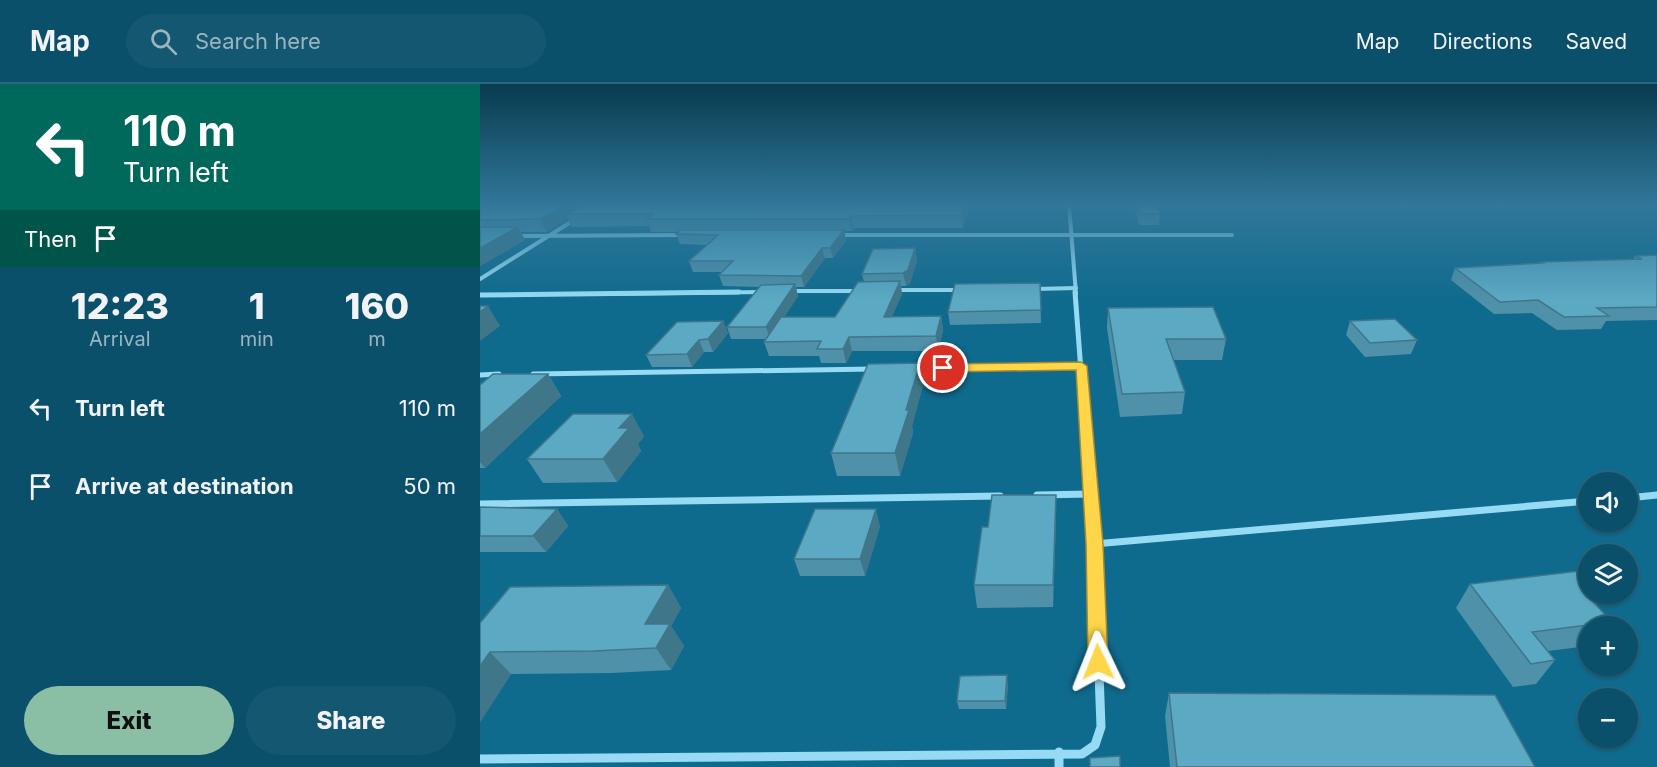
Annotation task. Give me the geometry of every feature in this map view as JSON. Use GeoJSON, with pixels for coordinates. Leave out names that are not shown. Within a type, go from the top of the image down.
{"type":"FeatureCollection","features":[{"type":"Feature","properties":{"kind":"street"},"geometry":{"type":"LineString","coordinates":[[515,236],[519,236]]}},
{"type":"Feature","properties":{"kind":"street"},"geometry":{"type":"LineString","coordinates":[[480,279],[549,236]]}},
{"type":"Feature","properties":{"kind":"street"},"geometry":{"type":"LineString","coordinates":[[480,759],[1059,752],[1082,754],[1095,745],[1101,727],[1094,544],[1072,236]]}},
{"type":"Feature","properties":{"kind":"street"},"geometry":{"type":"LineString","coordinates":[[1028,289],[1076,288]]}},
{"type":"Feature","properties":{"kind":"street"},"geometry":{"type":"LineString","coordinates":[[885,290],[968,290]]}},
{"type":"Feature","properties":{"kind":"street"},"geometry":{"type":"LineString","coordinates":[[790,291],[861,291]]}},
{"type":"Feature","properties":{"kind":"street"},"geometry":{"type":"LineString","coordinates":[[480,295],[766,292]]}},
{"type":"Feature","properties":{"kind":"street"},"geometry":{"type":"LineString","coordinates":[[904,369],[1081,366]]}},
{"type":"Feature","properties":{"kind":"street"},"geometry":{"type":"LineString","coordinates":[[527,374],[881,369]]}},
{"type":"Feature","properties":{"kind":"street"},"geometry":{"type":"LineString","coordinates":[[480,375],[504,374]]}},
{"type":"Feature","properties":{"kind":"street"},"geometry":{"type":"LineString","coordinates":[[1031,495],[1091,494]]}},
{"type":"Feature","properties":{"kind":"street"},"geometry":{"type":"LineString","coordinates":[[480,504],[1007,495]]}},
{"type":"Feature","properties":{"kind":"street"},"geometry":{"type":"LineString","coordinates":[[1638,497],[1657,495]]}},
{"type":"Feature","properties":{"kind":"street"},"geometry":{"type":"LineString","coordinates":[[1094,544],[1578,502]]}},
{"type":"Feature","properties":{"kind":"street"},"geometry":{"type":"LineString","coordinates":[[1059,752],[1059,767]]}},
{"type":"Feature","properties":{"kind":"building"},"geometry":{"type":"Polygon","coordinates":[[[480,236],[502,236],[480,248],[480,236]]]}},
{"type":"Feature","properties":{"kind":"building"},"geometry":{"type":"Polygon","coordinates":[[[717,236],[839,236],[830,248],[822,248],[801,276],[719,275],[733,261],[689,261],[717,236]]]}},
{"type":"Feature","properties":{"kind":"building"},"geometry":{"type":"Polygon","coordinates":[[[915,248],[908,270],[903,273],[862,274],[873,249],[915,248]]]}},
{"type":"Feature","properties":{"kind":"building"},"geometry":{"type":"Polygon","coordinates":[[[1657,255],[1657,307],[1597,308],[1609,316],[1564,317],[1538,300],[1500,302],[1455,268],[1543,263],[1541,262],[1642,259],[1635,256],[1657,255]]]}},
{"type":"Feature","properties":{"kind":"building"},"geometry":{"type":"Polygon","coordinates":[[[900,281],[884,317],[941,316],[936,336],[849,337],[843,349],[817,349],[821,341],[764,342],[781,317],[835,317],[858,282],[900,281]]]}},
{"type":"Feature","properties":{"kind":"building"},"geometry":{"type":"Polygon","coordinates":[[[1040,283],[1041,310],[948,312],[955,284],[1040,283]]]}},
{"type":"Feature","properties":{"kind":"building"},"geometry":{"type":"Polygon","coordinates":[[[795,284],[766,327],[727,327],[761,285],[795,284]]]}},
{"type":"Feature","properties":{"kind":"building"},"geometry":{"type":"Polygon","coordinates":[[[480,306],[488,306],[480,312],[480,306]]]}},
{"type":"Feature","properties":{"kind":"building"},"geometry":{"type":"Polygon","coordinates":[[[1213,307],[1226,339],[1166,339],[1185,392],[1122,394],[1108,308],[1213,307]]]}},
{"type":"Feature","properties":{"kind":"building"},"geometry":{"type":"Polygon","coordinates":[[[1395,319],[1417,340],[1370,343],[1350,321],[1395,319]]]}},
{"type":"Feature","properties":{"kind":"building"},"geometry":{"type":"Polygon","coordinates":[[[723,321],[708,339],[699,340],[687,354],[646,355],[677,322],[723,321]]]}},
{"type":"Feature","properties":{"kind":"building"},"geometry":{"type":"Polygon","coordinates":[[[920,363],[906,410],[909,410],[895,453],[831,453],[868,364],[920,363]]]}},
{"type":"Feature","properties":{"kind":"building"},"geometry":{"type":"Polygon","coordinates":[[[493,374],[548,374],[480,434],[480,385],[493,374]]]}},
{"type":"Feature","properties":{"kind":"building"},"geometry":{"type":"Polygon","coordinates":[[[573,414],[632,414],[619,428],[629,428],[603,459],[527,459],[573,414]]]}},
{"type":"Feature","properties":{"kind":"building"},"geometry":{"type":"Polygon","coordinates":[[[992,495],[1056,495],[1053,585],[974,585],[982,527],[988,527],[992,495]]]}},
{"type":"Feature","properties":{"kind":"building"},"geometry":{"type":"Polygon","coordinates":[[[480,507],[557,509],[533,536],[480,536],[480,507]]]}},
{"type":"Feature","properties":{"kind":"building"},"geometry":{"type":"Polygon","coordinates":[[[815,509],[876,509],[860,559],[794,559],[815,509]]]}},
{"type":"Feature","properties":{"kind":"building"},"geometry":{"type":"Polygon","coordinates":[[[1578,571],[1578,604],[1595,604],[1606,616],[1578,616],[1578,626],[1532,632],[1555,660],[1531,664],[1470,584],[1578,571]]]}},
{"type":"Feature","properties":{"kind":"building"},"geometry":{"type":"Polygon","coordinates":[[[668,585],[645,624],[670,624],[656,648],[490,652],[480,666],[480,623],[510,587],[668,585]]]}},
{"type":"Feature","properties":{"kind":"building"},"geometry":{"type":"Polygon","coordinates":[[[1007,675],[1005,701],[957,701],[960,676],[1007,675]]]}},
{"type":"Feature","properties":{"kind":"building"},"geometry":{"type":"Polygon","coordinates":[[[1169,693],[1495,695],[1535,767],[1177,767],[1169,693]]]}},
{"type":"Feature","properties":{"kind":"building"},"geometry":{"type":"Polygon","coordinates":[[[1120,756],[1120,767],[1090,767],[1090,758],[1120,756]]]}},
{"type":"Feature","properties":{"kind":"route"},"geometry":{"type":"LineString","coordinates":[[943,368],[1081,366],[1094,544],[1098,662]]}}]}
